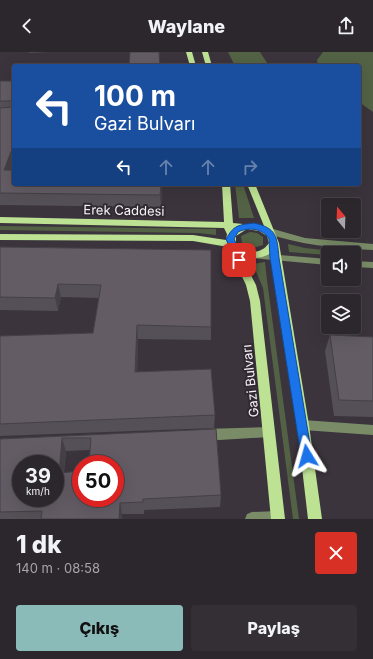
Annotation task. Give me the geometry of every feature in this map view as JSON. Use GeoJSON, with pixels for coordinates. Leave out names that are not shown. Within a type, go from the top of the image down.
{"type":"FeatureCollection","features":[{"type":"Feature","properties":{"kind":"main road"},"geometry":{"type":"LineString","coordinates":[[189,52],[192,64]]}},
{"type":"Feature","properties":{"kind":"main road"},"geometry":{"type":"LineString","coordinates":[[205,52],[208,64]]}},
{"type":"Feature","properties":{"kind":"main road","name":"Gazi Bulvarı"},"geometry":{"type":"LineString","coordinates":[[226,186],[231,242],[251,285],[255,301],[278,518]]}},
{"type":"Feature","properties":{"kind":"main road"},"geometry":{"type":"LineString","coordinates":[[252,186],[271,236],[302,425],[315,519]]}},
{"type":"Feature","properties":{"kind":"main road","name":"Erek Caddesi"},"geometry":{"type":"LineString","coordinates":[[0,220],[247,226]]}},
{"type":"Feature","properties":{"kind":"main road"},"geometry":{"type":"LineString","coordinates":[[247,226],[254,226],[271,236],[268,251],[254,256],[241,252],[231,242],[235,231],[247,226]]}},
{"type":"Feature","properties":{"kind":"main road","name":"Erek Caddesi"},"geometry":{"type":"LineString","coordinates":[[0,237],[193,238],[231,242]]}},
{"type":"Feature","properties":{"kind":"street"},"geometry":{"type":"LineString","coordinates":[[271,236],[304,242],[373,247]]}},
{"type":"Feature","properties":{"kind":"street"},"geometry":{"type":"LineString","coordinates":[[254,256],[321,261]]}},
{"type":"Feature","properties":{"kind":"street"},"geometry":{"type":"LineString","coordinates":[[361,264],[373,265]]}},
{"type":"Feature","properties":{"kind":"street"},"geometry":{"type":"LineString","coordinates":[[302,425],[373,430]]}},
{"type":"Feature","properties":{"kind":"street"},"geometry":{"type":"LineString","coordinates":[[190,436],[269,432]]}},
{"type":"Feature","properties":{"kind":"street"},"geometry":{"type":"LineString","coordinates":[[252,519],[278,518]]}},
{"type":"Feature","properties":{"kind":"green space"},"geometry":{"type":"Polygon","coordinates":[[[228,52],[260,52],[268,64],[234,64],[228,52]]]}},
{"type":"Feature","properties":{"kind":"green space"},"geometry":{"type":"Polygon","coordinates":[[[323,52],[373,52],[373,112],[361,103],[361,64],[318,64],[317,60],[323,52]]]}},
{"type":"Feature","properties":{"kind":"green space"},"geometry":{"type":"Polygon","coordinates":[[[235,186],[244,186],[254,218],[239,218],[235,186]]]}},
{"type":"Feature","properties":{"kind":"green space"},"geometry":{"type":"Polygon","coordinates":[[[0,226],[216,229],[216,235],[198,233],[0,230],[0,226]]]}},
{"type":"Feature","properties":{"kind":"green space"},"geometry":{"type":"Polygon","coordinates":[[[250,232],[257,233],[263,237],[263,245],[253,248],[242,244],[241,236],[250,232]]]}},
{"type":"Feature","properties":{"kind":"green space"},"geometry":{"type":"Polygon","coordinates":[[[288,244],[321,250],[321,254],[289,252],[288,244]]]}},
{"type":"Feature","properties":{"kind":"green space"},"geometry":{"type":"Polygon","coordinates":[[[265,262],[299,519],[293,519],[263,288],[253,264],[265,262]]]}},
{"type":"Feature","properties":{"kind":"building"},"geometry":{"type":"Polygon","coordinates":[[[130,52],[159,52],[160,64],[129,64],[130,52]]]}},
{"type":"Feature","properties":{"kind":"building"},"geometry":{"type":"Polygon","coordinates":[[[0,81],[12,81],[12,101],[0,101],[0,81]]]}},
{"type":"Feature","properties":{"kind":"building"},"geometry":{"type":"Polygon","coordinates":[[[12,107],[12,149],[4,170],[12,170],[12,186],[161,186],[160,195],[0,193],[0,108],[12,107]]]}},
{"type":"Feature","properties":{"kind":"building"},"geometry":{"type":"Polygon","coordinates":[[[0,247],[211,250],[211,327],[137,325],[135,372],[211,369],[215,415],[0,424],[0,336],[93,333],[101,285],[58,284],[55,298],[0,297],[0,247]]]}},
{"type":"Feature","properties":{"kind":"building"},"geometry":{"type":"Polygon","coordinates":[[[330,335],[373,337],[373,401],[339,400],[330,335]]]}},
{"type":"Feature","properties":{"kind":"building"},"geometry":{"type":"Polygon","coordinates":[[[216,429],[221,495],[143,499],[143,502],[124,503],[124,455],[90,455],[91,438],[62,438],[61,455],[12,455],[12,507],[64,507],[64,473],[72,472],[72,507],[120,507],[119,519],[41,519],[42,511],[0,512],[0,439],[216,429]]]}},
{"type":"Feature","properties":{"kind":"route"},"geometry":{"type":"LineString","coordinates":[[239,260],[230,239],[231,235],[235,231],[247,226],[254,226],[266,230],[271,234],[307,456]]}}]}
